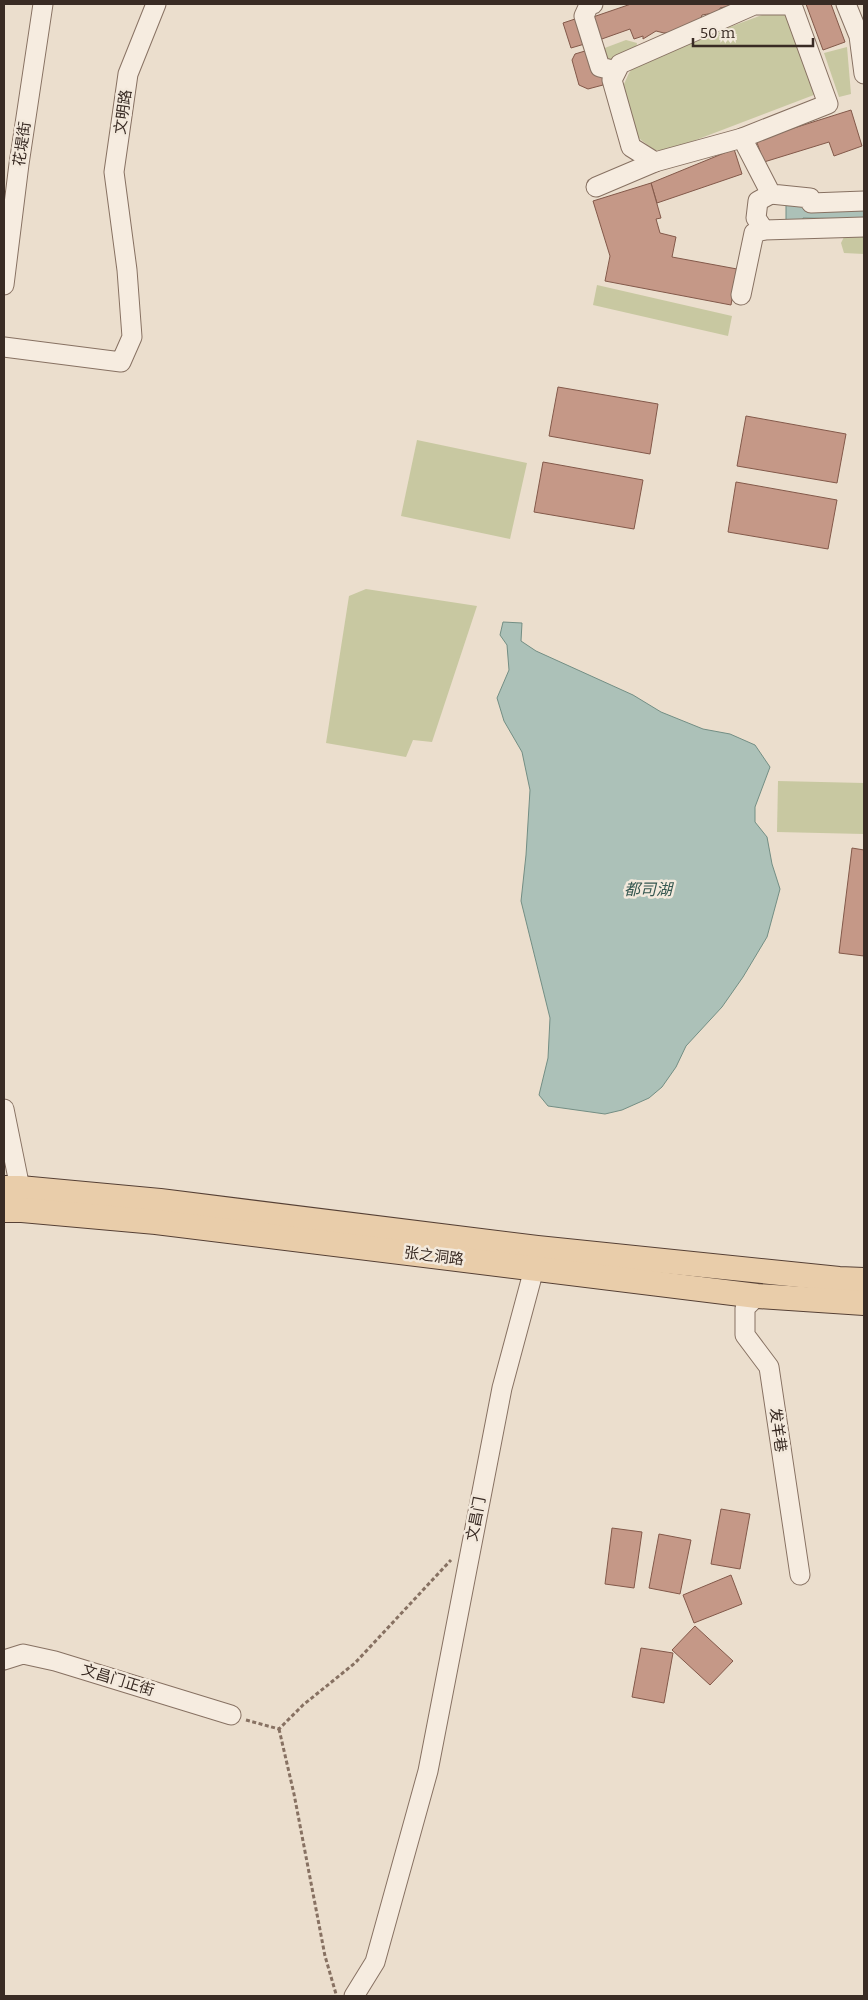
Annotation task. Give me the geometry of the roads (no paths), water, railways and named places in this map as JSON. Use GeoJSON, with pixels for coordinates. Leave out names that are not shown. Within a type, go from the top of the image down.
{"type":"FeatureCollection","features":[{"type":"Feature","properties":{"kind":"main road","name":"张之洞路"},"geometry":{"type":"LineString","coordinates":[[12,1188],[160,1201],[537,1248],[838,1279],[864,1280]]}},
{"type":"Feature","properties":{"kind":"main road","name":"张之洞路"},"geometry":{"type":"LineString","coordinates":[[4,1210],[156,1222],[757,1296],[864,1303]]}},
{"type":"Feature","properties":{"kind":"street","name":"花堤街"},"geometry":{"type":"LineString","coordinates":[[4,284],[5,258],[43,4]]}},
{"type":"Feature","properties":{"kind":"street","name":"文明路"},"geometry":{"type":"LineString","coordinates":[[4,347],[121,362],[132,337],[127,270],[114,172],[128,74],[156,4]]}},
{"type":"Feature","properties":{"kind":"street"},"geometry":{"type":"LineString","coordinates":[[593,4],[589,5],[584,16],[600,67],[616,71]]}},
{"type":"Feature","properties":{"kind":"street"},"geometry":{"type":"LineString","coordinates":[[846,4],[859,36],[864,74]]}},
{"type":"Feature","properties":{"kind":"street"},"geometry":{"type":"LineString","coordinates":[[596,187],[655,162],[742,138],[828,104],[792,5],[754,5],[620,64],[612,80],[631,147],[655,162]]}},
{"type":"Feature","properties":{"kind":"street"},"geometry":{"type":"LineString","coordinates":[[742,138],[771,194]]}},
{"type":"Feature","properties":{"kind":"street"},"geometry":{"type":"LineString","coordinates":[[764,230],[756,218],[758,201],[771,194],[810,198],[811,202],[864,201]]}},
{"type":"Feature","properties":{"kind":"street"},"geometry":{"type":"LineString","coordinates":[[741,295],[754,233],[764,230],[864,227]]}},
{"type":"Feature","properties":{"kind":"street"},"geometry":{"type":"LineString","coordinates":[[4,1110],[12,1188]]}},
{"type":"Feature","properties":{"kind":"street","name":"文昌门"},"geometry":{"type":"LineString","coordinates":[[354,1996],[375,1962],[428,1771],[502,1388],[534,1269]]}},
{"type":"Feature","properties":{"kind":"street","name":"发羊巷"},"geometry":{"type":"LineString","coordinates":[[757,1296],[745,1308],[745,1335],[769,1367],[800,1575]]}},
{"type":"Feature","properties":{"kind":"street","name":"文昌门正街"},"geometry":{"type":"LineString","coordinates":[[4,1660],[24,1654],[55,1661],[231,1715]]}},
{"type":"Feature","properties":{"kind":"water"},"geometry":{"type":"Polygon","coordinates":[[[786,203],[803,203],[804,210],[864,210],[864,219],[803,218],[803,225],[786,225],[786,203]]]}},
{"type":"Feature","properties":{"kind":"water","name":"都司湖"},"geometry":{"type":"Polygon","coordinates":[[[503,622],[522,623],[521,641],[536,651],[633,695],[661,712],[703,729],[730,734],[755,745],[770,767],[755,807],[755,822],[767,837],[772,864],[780,889],[767,937],[722,1007],[686,1046],[676,1067],[662,1087],[649,1098],[622,1110],[605,1114],[548,1106],[539,1095],[548,1058],[550,1018],[521,901],[530,790],[522,752],[504,721],[497,698],[509,670],[507,645],[500,635],[503,622]]]}}]}
